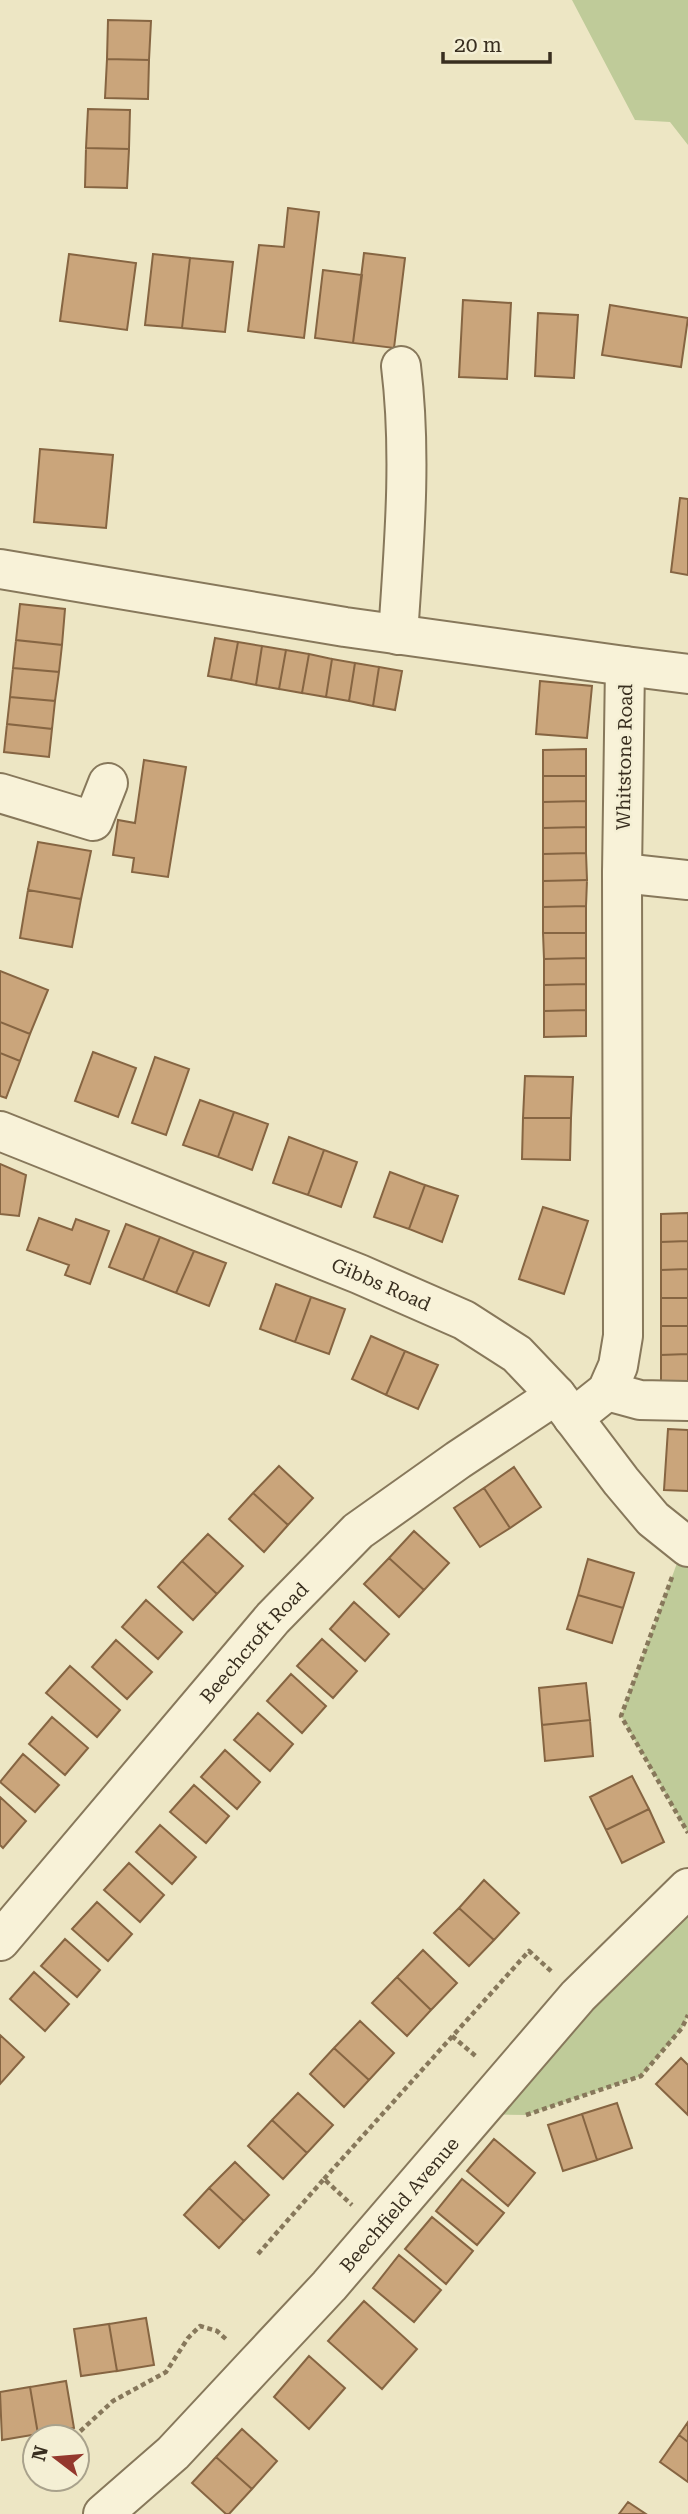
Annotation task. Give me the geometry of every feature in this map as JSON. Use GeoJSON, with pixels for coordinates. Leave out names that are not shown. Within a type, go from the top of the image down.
{"type":"FeatureCollection","features":[{"type":"Feature","properties":{"kind":"street"},"geometry":{"type":"LineString","coordinates":[[398,635],[406,472],[401,366]]}},
{"type":"Feature","properties":{"kind":"street","name":"Whitstone Road"},"geometry":{"type":"LineString","coordinates":[[0,569],[398,635],[625,666],[622,873],[623,1336],[618,1366],[607,1391]]}},
{"type":"Feature","properties":{"kind":"street"},"geometry":{"type":"LineString","coordinates":[[625,666],[688,674]]}},
{"type":"Feature","properties":{"kind":"street"},"geometry":{"type":"LineString","coordinates":[[0,793],[93,821],[108,783]]}},
{"type":"Feature","properties":{"kind":"street"},"geometry":{"type":"LineString","coordinates":[[622,873],[688,880]]}},
{"type":"Feature","properties":{"kind":"street","name":"Gibbs Road"},"geometry":{"type":"LineString","coordinates":[[0,1130],[359,1273],[464,1320],[517,1354],[564,1407],[653,1519],[686,1546]]}},
{"type":"Feature","properties":{"kind":"street"},"geometry":{"type":"LineString","coordinates":[[564,1407],[607,1391],[640,1400],[688,1401]]}},
{"type":"Feature","properties":{"kind":"street","name":"Beechcroft Road"},"geometry":{"type":"LineString","coordinates":[[0,1941],[273,1618],[358,1531],[458,1460],[564,1407]]}},
{"type":"Feature","properties":{"kind":"street","name":"Beechfield Avenue"},"geometry":{"type":"LineString","coordinates":[[103,2514],[173,2453],[378,2230],[578,1996],[688,1888]]}},
{"type":"Feature","properties":{"kind":"path"},"geometry":{"type":"LineString","coordinates":[[686,1546],[621,1716],[688,1833]]}},
{"type":"Feature","properties":{"kind":"path"},"geometry":{"type":"LineString","coordinates":[[258,2255],[529,1951],[578,1996]]}},
{"type":"Feature","properties":{"kind":"path"},"geometry":{"type":"LineString","coordinates":[[477,2114],[526,2115],[641,2076],[682,2028],[688,2015]]}},
{"type":"Feature","properties":{"kind":"path"},"geometry":{"type":"LineString","coordinates":[[324,2179],[378,2230]]}},
{"type":"Feature","properties":{"kind":"path"},"geometry":{"type":"LineString","coordinates":[[89,2423],[113,2401],[166,2372],[200,2326],[217,2331],[255,2365]]}},
{"type":"Feature","properties":{"kind":"green space"},"geometry":{"type":"Polygon","coordinates":[[[572,0],[688,0],[688,145],[670,122],[635,120],[572,0]]]}},
{"type":"Feature","properties":{"kind":"green space"},"geometry":{"type":"Polygon","coordinates":[[[684,1544],[688,1547],[688,1833],[621,1716],[684,1544]]]}},
{"type":"Feature","properties":{"kind":"green space"},"geometry":{"type":"Polygon","coordinates":[[[688,1888],[688,2015],[682,2028],[641,2076],[526,2115],[477,2114],[688,1888]]]}},
{"type":"Feature","properties":{"kind":"building"},"geometry":{"type":"Polygon","coordinates":[[[108,20],[151,21],[149,60],[107,59],[108,20]]]}},
{"type":"Feature","properties":{"kind":"building"},"geometry":{"type":"Polygon","coordinates":[[[107,59],[149,60],[148,99],[105,98],[107,59]]]}},
{"type":"Feature","properties":{"kind":"building"},"geometry":{"type":"Polygon","coordinates":[[[88,109],[130,110],[129,149],[86,148],[88,109]]]}},
{"type":"Feature","properties":{"kind":"building"},"geometry":{"type":"Polygon","coordinates":[[[86,148],[129,149],[127,188],[85,187],[86,148]]]}},
{"type":"Feature","properties":{"kind":"building"},"geometry":{"type":"Polygon","coordinates":[[[288,208],[319,212],[304,338],[248,331],[259,245],[284,247],[288,208]]]}},
{"type":"Feature","properties":{"kind":"building"},"geometry":{"type":"Polygon","coordinates":[[[364,253],[405,258],[394,348],[353,343],[364,253]]]}},
{"type":"Feature","properties":{"kind":"building"},"geometry":{"type":"Polygon","coordinates":[[[69,254],[136,263],[127,330],[60,321],[69,254]]]}},
{"type":"Feature","properties":{"kind":"building"},"geometry":{"type":"Polygon","coordinates":[[[153,254],[190,258],[182,328],[145,325],[153,254]]]}},
{"type":"Feature","properties":{"kind":"building"},"geometry":{"type":"Polygon","coordinates":[[[190,258],[233,262],[225,332],[182,328],[190,258]]]}},
{"type":"Feature","properties":{"kind":"building"},"geometry":{"type":"Polygon","coordinates":[[[323,270],[362,275],[353,343],[315,338],[323,270]]]}},
{"type":"Feature","properties":{"kind":"building"},"geometry":{"type":"Polygon","coordinates":[[[463,300],[511,303],[507,379],[459,377],[463,300]]]}},
{"type":"Feature","properties":{"kind":"building"},"geometry":{"type":"Polygon","coordinates":[[[610,305],[688,318],[681,367],[602,355],[610,305]]]}},
{"type":"Feature","properties":{"kind":"building"},"geometry":{"type":"Polygon","coordinates":[[[538,313],[578,315],[574,378],[535,376],[538,313]]]}},
{"type":"Feature","properties":{"kind":"building"},"geometry":{"type":"Polygon","coordinates":[[[40,449],[113,455],[106,528],[34,522],[40,449]]]}},
{"type":"Feature","properties":{"kind":"building"},"geometry":{"type":"Polygon","coordinates":[[[680,498],[688,499],[688,575],[671,572],[680,498]]]}},
{"type":"Feature","properties":{"kind":"building"},"geometry":{"type":"Polygon","coordinates":[[[20,604],[65,609],[62,645],[16,640],[20,604]]]}},
{"type":"Feature","properties":{"kind":"building"},"geometry":{"type":"Polygon","coordinates":[[[215,638],[238,642],[231,680],[208,676],[215,638]]]}},
{"type":"Feature","properties":{"kind":"building"},"geometry":{"type":"Polygon","coordinates":[[[16,640],[62,645],[59,672],[13,668],[16,640]]]}},
{"type":"Feature","properties":{"kind":"building"},"geometry":{"type":"Polygon","coordinates":[[[238,642],[262,646],[256,685],[231,680],[238,642]]]}},
{"type":"Feature","properties":{"kind":"building"},"geometry":{"type":"Polygon","coordinates":[[[262,646],[286,650],[279,689],[256,685],[262,646]]]}},
{"type":"Feature","properties":{"kind":"building"},"geometry":{"type":"Polygon","coordinates":[[[286,650],[309,654],[302,693],[279,689],[286,650]]]}},
{"type":"Feature","properties":{"kind":"building"},"geometry":{"type":"Polygon","coordinates":[[[309,654],[332,659],[326,697],[302,693],[309,654]]]}},
{"type":"Feature","properties":{"kind":"building"},"geometry":{"type":"Polygon","coordinates":[[[332,659],[355,663],[349,701],[326,697],[332,659]]]}},
{"type":"Feature","properties":{"kind":"building"},"geometry":{"type":"Polygon","coordinates":[[[355,663],[379,667],[373,706],[349,701],[355,663]]]}},
{"type":"Feature","properties":{"kind":"building"},"geometry":{"type":"Polygon","coordinates":[[[379,667],[402,671],[395,710],[373,706],[379,667]]]}},
{"type":"Feature","properties":{"kind":"building"},"geometry":{"type":"Polygon","coordinates":[[[13,668],[59,672],[55,701],[10,697],[13,668]]]}},
{"type":"Feature","properties":{"kind":"building"},"geometry":{"type":"Polygon","coordinates":[[[540,681],[592,686],[587,738],[536,734],[540,681]]]}},
{"type":"Feature","properties":{"kind":"building"},"geometry":{"type":"Polygon","coordinates":[[[10,697],[55,701],[52,729],[7,724],[10,697]]]}},
{"type":"Feature","properties":{"kind":"building"},"geometry":{"type":"Polygon","coordinates":[[[7,724],[52,729],[49,757],[4,752],[7,724]]]}},
{"type":"Feature","properties":{"kind":"building"},"geometry":{"type":"Polygon","coordinates":[[[586,749],[586,776],[543,776],[543,750],[586,749]]]}},
{"type":"Feature","properties":{"kind":"building"},"geometry":{"type":"Polygon","coordinates":[[[144,760],[186,767],[168,877],[132,872],[134,858],[113,855],[118,820],[135,823],[144,760]]]}},
{"type":"Feature","properties":{"kind":"building"},"geometry":{"type":"Polygon","coordinates":[[[543,776],[586,776],[586,801],[543,802],[543,776]]]}},
{"type":"Feature","properties":{"kind":"building"},"geometry":{"type":"Polygon","coordinates":[[[586,801],[586,827],[543,828],[543,802],[586,801]]]}},
{"type":"Feature","properties":{"kind":"building"},"geometry":{"type":"Polygon","coordinates":[[[586,827],[586,853],[543,854],[543,828],[586,827]]]}},
{"type":"Feature","properties":{"kind":"building"},"geometry":{"type":"Polygon","coordinates":[[[38,842],[91,851],[81,899],[28,890],[38,842]]]}},
{"type":"Feature","properties":{"kind":"building"},"geometry":{"type":"Polygon","coordinates":[[[586,853],[587,880],[543,881],[543,854],[586,853]]]}},
{"type":"Feature","properties":{"kind":"building"},"geometry":{"type":"Polygon","coordinates":[[[587,880],[586,906],[543,907],[543,881],[587,880]]]}},
{"type":"Feature","properties":{"kind":"building"},"geometry":{"type":"Polygon","coordinates":[[[28,890],[81,899],[72,947],[20,938],[28,890]]]}},
{"type":"Feature","properties":{"kind":"building"},"geometry":{"type":"Polygon","coordinates":[[[586,906],[586,933],[543,933],[543,907],[586,906]]]}},
{"type":"Feature","properties":{"kind":"building"},"geometry":{"type":"Polygon","coordinates":[[[543,933],[586,933],[586,958],[544,959],[543,933]]]}},
{"type":"Feature","properties":{"kind":"building"},"geometry":{"type":"Polygon","coordinates":[[[586,958],[586,984],[544,985],[544,959],[586,958]]]}},
{"type":"Feature","properties":{"kind":"building"},"geometry":{"type":"Polygon","coordinates":[[[0,971],[48,990],[30,1034],[0,1022],[0,971]]]}},
{"type":"Feature","properties":{"kind":"building"},"geometry":{"type":"Polygon","coordinates":[[[586,984],[586,1010],[544,1011],[544,985],[586,984]]]}},
{"type":"Feature","properties":{"kind":"building"},"geometry":{"type":"Polygon","coordinates":[[[586,1010],[586,1036],[544,1037],[544,1011],[586,1010]]]}},
{"type":"Feature","properties":{"kind":"building"},"geometry":{"type":"Polygon","coordinates":[[[0,1022],[30,1034],[20,1061],[0,1053],[0,1022]]]}},
{"type":"Feature","properties":{"kind":"building"},"geometry":{"type":"Polygon","coordinates":[[[93,1052],[136,1068],[118,1117],[75,1101],[93,1052]]]}},
{"type":"Feature","properties":{"kind":"building"},"geometry":{"type":"Polygon","coordinates":[[[0,1053],[20,1061],[6,1098],[0,1096],[0,1053]]]}},
{"type":"Feature","properties":{"kind":"building"},"geometry":{"type":"Polygon","coordinates":[[[155,1057],[189,1069],[166,1135],[132,1123],[155,1057]]]}},
{"type":"Feature","properties":{"kind":"building"},"geometry":{"type":"Polygon","coordinates":[[[525,1076],[573,1077],[571,1118],[523,1118],[525,1076]]]}},
{"type":"Feature","properties":{"kind":"building"},"geometry":{"type":"Polygon","coordinates":[[[200,1100],[234,1112],[218,1157],[183,1145],[200,1100]]]}},
{"type":"Feature","properties":{"kind":"building"},"geometry":{"type":"Polygon","coordinates":[[[234,1112],[268,1124],[252,1170],[218,1157],[234,1112]]]}},
{"type":"Feature","properties":{"kind":"building"},"geometry":{"type":"Polygon","coordinates":[[[523,1118],[571,1118],[570,1160],[522,1159],[523,1118]]]}},
{"type":"Feature","properties":{"kind":"building"},"geometry":{"type":"Polygon","coordinates":[[[289,1137],[324,1150],[308,1195],[273,1183],[289,1137]]]}},
{"type":"Feature","properties":{"kind":"building"},"geometry":{"type":"Polygon","coordinates":[[[324,1150],[357,1162],[341,1207],[308,1195],[324,1150]]]}},
{"type":"Feature","properties":{"kind":"building"},"geometry":{"type":"Polygon","coordinates":[[[0,1164],[26,1175],[19,1216],[0,1214],[0,1164]]]}},
{"type":"Feature","properties":{"kind":"building"},"geometry":{"type":"Polygon","coordinates":[[[390,1172],[425,1185],[409,1229],[374,1217],[390,1172]]]}},
{"type":"Feature","properties":{"kind":"building"},"geometry":{"type":"Polygon","coordinates":[[[425,1185],[458,1196],[442,1242],[409,1229],[425,1185]]]}},
{"type":"Feature","properties":{"kind":"building"},"geometry":{"type":"Polygon","coordinates":[[[543,1207],[588,1221],[564,1294],[519,1279],[543,1207]]]}},
{"type":"Feature","properties":{"kind":"building"},"geometry":{"type":"Polygon","coordinates":[[[688,1213],[688,1241],[661,1242],[661,1214],[688,1213]]]}},
{"type":"Feature","properties":{"kind":"building"},"geometry":{"type":"Polygon","coordinates":[[[39,1218],[72,1230],[76,1219],[109,1231],[90,1284],[65,1275],[69,1265],[27,1250],[39,1218]]]}},
{"type":"Feature","properties":{"kind":"building"},"geometry":{"type":"Polygon","coordinates":[[[126,1224],[160,1237],[143,1280],[109,1267],[126,1224]]]}},
{"type":"Feature","properties":{"kind":"building"},"geometry":{"type":"Polygon","coordinates":[[[160,1237],[194,1251],[176,1293],[143,1280],[160,1237]]]}},
{"type":"Feature","properties":{"kind":"building"},"geometry":{"type":"Polygon","coordinates":[[[688,1241],[688,1269],[661,1270],[661,1242],[688,1241]]]}},
{"type":"Feature","properties":{"kind":"building"},"geometry":{"type":"Polygon","coordinates":[[[194,1251],[226,1263],[209,1306],[176,1293],[194,1251]]]}},
{"type":"Feature","properties":{"kind":"building"},"geometry":{"type":"Polygon","coordinates":[[[688,1269],[688,1298],[661,1298],[661,1270],[688,1269]]]}},
{"type":"Feature","properties":{"kind":"building"},"geometry":{"type":"Polygon","coordinates":[[[276,1284],[311,1297],[295,1342],[260,1329],[276,1284]]]}},
{"type":"Feature","properties":{"kind":"building"},"geometry":{"type":"Polygon","coordinates":[[[311,1297],[345,1309],[329,1354],[295,1342],[311,1297]]]}},
{"type":"Feature","properties":{"kind":"building"},"geometry":{"type":"Polygon","coordinates":[[[661,1298],[688,1298],[688,1326],[661,1326],[661,1298]]]}},
{"type":"Feature","properties":{"kind":"building"},"geometry":{"type":"Polygon","coordinates":[[[661,1326],[688,1326],[688,1354],[661,1355],[661,1326]]]}},
{"type":"Feature","properties":{"kind":"building"},"geometry":{"type":"Polygon","coordinates":[[[371,1336],[405,1351],[386,1395],[352,1379],[371,1336]]]}},
{"type":"Feature","properties":{"kind":"building"},"geometry":{"type":"Polygon","coordinates":[[[405,1351],[438,1365],[418,1409],[386,1395],[405,1351]]]}},
{"type":"Feature","properties":{"kind":"building"},"geometry":{"type":"Polygon","coordinates":[[[688,1354],[688,1382],[661,1383],[661,1355],[688,1354]]]}},
{"type":"Feature","properties":{"kind":"building"},"geometry":{"type":"Polygon","coordinates":[[[668,1429],[688,1430],[688,1491],[664,1490],[668,1429]]]}},
{"type":"Feature","properties":{"kind":"building"},"geometry":{"type":"Polygon","coordinates":[[[279,1466],[313,1498],[288,1525],[253,1493],[279,1466]]]}},
{"type":"Feature","properties":{"kind":"building"},"geometry":{"type":"Polygon","coordinates":[[[514,1467],[541,1507],[510,1528],[484,1488],[514,1467]]]}},
{"type":"Feature","properties":{"kind":"building"},"geometry":{"type":"Polygon","coordinates":[[[484,1488],[510,1528],[480,1547],[454,1508],[484,1488]]]}},
{"type":"Feature","properties":{"kind":"building"},"geometry":{"type":"Polygon","coordinates":[[[253,1493],[288,1525],[264,1552],[229,1519],[253,1493]]]}},
{"type":"Feature","properties":{"kind":"building"},"geometry":{"type":"Polygon","coordinates":[[[414,1531],[449,1563],[424,1590],[389,1558],[414,1531]]]}},
{"type":"Feature","properties":{"kind":"building"},"geometry":{"type":"Polygon","coordinates":[[[208,1534],[243,1566],[217,1594],[182,1561],[208,1534]]]}},
{"type":"Feature","properties":{"kind":"building"},"geometry":{"type":"Polygon","coordinates":[[[389,1558],[424,1590],[399,1617],[364,1584],[389,1558]]]}},
{"type":"Feature","properties":{"kind":"building"},"geometry":{"type":"Polygon","coordinates":[[[588,1559],[634,1573],[623,1608],[578,1595],[588,1559]]]}},
{"type":"Feature","properties":{"kind":"building"},"geometry":{"type":"Polygon","coordinates":[[[182,1561],[217,1594],[193,1620],[158,1587],[182,1561]]]}},
{"type":"Feature","properties":{"kind":"building"},"geometry":{"type":"Polygon","coordinates":[[[578,1595],[623,1608],[612,1643],[567,1629],[578,1595]]]}},
{"type":"Feature","properties":{"kind":"building"},"geometry":{"type":"Polygon","coordinates":[[[146,1600],[182,1632],[158,1659],[122,1627],[146,1600]]]}},
{"type":"Feature","properties":{"kind":"building"},"geometry":{"type":"Polygon","coordinates":[[[354,1602],[389,1634],[365,1661],[330,1629],[354,1602]]]}},
{"type":"Feature","properties":{"kind":"building"},"geometry":{"type":"Polygon","coordinates":[[[322,1639],[357,1671],[333,1698],[297,1666],[322,1639]]]}},
{"type":"Feature","properties":{"kind":"building"},"geometry":{"type":"Polygon","coordinates":[[[116,1640],[152,1672],[127,1699],[92,1667],[116,1640]]]}},
{"type":"Feature","properties":{"kind":"building"},"geometry":{"type":"Polygon","coordinates":[[[70,1666],[120,1710],[97,1737],[46,1693],[70,1666]]]}},
{"type":"Feature","properties":{"kind":"building"},"geometry":{"type":"Polygon","coordinates":[[[291,1674],[326,1706],[302,1733],[267,1701],[291,1674]]]}},
{"type":"Feature","properties":{"kind":"building"},"geometry":{"type":"Polygon","coordinates":[[[586,1683],[590,1720],[542,1725],[539,1688],[586,1683]]]}},
{"type":"Feature","properties":{"kind":"building"},"geometry":{"type":"Polygon","coordinates":[[[258,1713],[293,1744],[270,1771],[234,1740],[258,1713]]]}},
{"type":"Feature","properties":{"kind":"building"},"geometry":{"type":"Polygon","coordinates":[[[52,1717],[88,1748],[65,1775],[29,1744],[52,1717]]]}},
{"type":"Feature","properties":{"kind":"building"},"geometry":{"type":"Polygon","coordinates":[[[590,1720],[593,1756],[545,1761],[542,1725],[590,1720]]]}},
{"type":"Feature","properties":{"kind":"building"},"geometry":{"type":"Polygon","coordinates":[[[225,1750],[260,1782],[237,1809],[201,1777],[225,1750]]]}},
{"type":"Feature","properties":{"kind":"building"},"geometry":{"type":"Polygon","coordinates":[[[23,1754],[59,1785],[35,1812],[0,1782],[23,1754]]]}},
{"type":"Feature","properties":{"kind":"building"},"geometry":{"type":"Polygon","coordinates":[[[632,1776],[649,1809],[606,1830],[590,1797],[632,1776]]]}},
{"type":"Feature","properties":{"kind":"building"},"geometry":{"type":"Polygon","coordinates":[[[194,1785],[229,1816],[206,1843],[170,1812],[194,1785]]]}},
{"type":"Feature","properties":{"kind":"building"},"geometry":{"type":"Polygon","coordinates":[[[0,1797],[26,1821],[3,1848],[0,1845],[0,1797]]]}},
{"type":"Feature","properties":{"kind":"building"},"geometry":{"type":"Polygon","coordinates":[[[649,1809],[664,1842],[622,1863],[606,1830],[649,1809]]]}},
{"type":"Feature","properties":{"kind":"building"},"geometry":{"type":"Polygon","coordinates":[[[160,1825],[196,1857],[172,1884],[136,1852],[160,1825]]]}},
{"type":"Feature","properties":{"kind":"building"},"geometry":{"type":"Polygon","coordinates":[[[129,1863],[164,1895],[140,1922],[104,1890],[129,1863]]]}},
{"type":"Feature","properties":{"kind":"building"},"geometry":{"type":"Polygon","coordinates":[[[484,1880],[519,1913],[494,1940],[459,1908],[484,1880]]]}},
{"type":"Feature","properties":{"kind":"building"},"geometry":{"type":"Polygon","coordinates":[[[97,1902],[132,1934],[108,1961],[72,1929],[97,1902]]]}},
{"type":"Feature","properties":{"kind":"building"},"geometry":{"type":"Polygon","coordinates":[[[459,1908],[494,1940],[469,1966],[434,1933],[459,1908]]]}},
{"type":"Feature","properties":{"kind":"building"},"geometry":{"type":"Polygon","coordinates":[[[65,1939],[100,1970],[77,1997],[41,1966],[65,1939]]]}},
{"type":"Feature","properties":{"kind":"building"},"geometry":{"type":"Polygon","coordinates":[[[423,1950],[457,1983],[431,2010],[397,1977],[423,1950]]]}},
{"type":"Feature","properties":{"kind":"building"},"geometry":{"type":"Polygon","coordinates":[[[34,1972],[69,2004],[45,2031],[10,1999],[34,1972]]]}},
{"type":"Feature","properties":{"kind":"building"},"geometry":{"type":"Polygon","coordinates":[[[397,1977],[431,2010],[407,2036],[372,2003],[397,1977]]]}},
{"type":"Feature","properties":{"kind":"building"},"geometry":{"type":"Polygon","coordinates":[[[360,2021],[394,2053],[369,2080],[334,2048],[360,2021]]]}},
{"type":"Feature","properties":{"kind":"building"},"geometry":{"type":"Polygon","coordinates":[[[0,2035],[24,2057],[0,2084],[0,2035]]]}},
{"type":"Feature","properties":{"kind":"building"},"geometry":{"type":"Polygon","coordinates":[[[334,2048],[369,2080],[344,2107],[310,2074],[334,2048]]]}},
{"type":"Feature","properties":{"kind":"building"},"geometry":{"type":"Polygon","coordinates":[[[681,2058],[688,2065],[688,2115],[656,2084],[681,2058]]]}},
{"type":"Feature","properties":{"kind":"building"},"geometry":{"type":"Polygon","coordinates":[[[298,2093],[333,2125],[307,2153],[272,2120],[298,2093]]]}},
{"type":"Feature","properties":{"kind":"building"},"geometry":{"type":"Polygon","coordinates":[[[617,2103],[632,2148],[597,2160],[582,2114],[617,2103]]]}},
{"type":"Feature","properties":{"kind":"building"},"geometry":{"type":"Polygon","coordinates":[[[582,2114],[597,2160],[563,2171],[548,2125],[582,2114]]]}},
{"type":"Feature","properties":{"kind":"building"},"geometry":{"type":"Polygon","coordinates":[[[272,2120],[307,2153],[283,2179],[248,2146],[272,2120]]]}},
{"type":"Feature","properties":{"kind":"building"},"geometry":{"type":"Polygon","coordinates":[[[494,2139],[535,2173],[508,2206],[467,2171],[494,2139]]]}},
{"type":"Feature","properties":{"kind":"building"},"geometry":{"type":"Polygon","coordinates":[[[235,2162],[269,2195],[244,2221],[209,2188],[235,2162]]]}},
{"type":"Feature","properties":{"kind":"building"},"geometry":{"type":"Polygon","coordinates":[[[462,2179],[504,2213],[477,2245],[436,2211],[462,2179]]]}},
{"type":"Feature","properties":{"kind":"building"},"geometry":{"type":"Polygon","coordinates":[[[209,2188],[244,2221],[219,2248],[184,2215],[209,2188]]]}},
{"type":"Feature","properties":{"kind":"building"},"geometry":{"type":"Polygon","coordinates":[[[432,2217],[473,2251],[446,2284],[405,2249],[432,2217]]]}},
{"type":"Feature","properties":{"kind":"building"},"geometry":{"type":"Polygon","coordinates":[[[399,2255],[441,2290],[414,2322],[373,2288],[399,2255]]]}},
{"type":"Feature","properties":{"kind":"building"},"geometry":{"type":"Polygon","coordinates":[[[364,2301],[417,2349],[382,2389],[328,2341],[364,2301]]]}},
{"type":"Feature","properties":{"kind":"building"},"geometry":{"type":"Polygon","coordinates":[[[146,2318],[154,2365],[117,2371],[109,2324],[146,2318]]]}},
{"type":"Feature","properties":{"kind":"building"},"geometry":{"type":"Polygon","coordinates":[[[109,2324],[117,2371],[81,2376],[74,2329],[109,2324]]]}},
{"type":"Feature","properties":{"kind":"building"},"geometry":{"type":"Polygon","coordinates":[[[309,2356],[345,2388],[309,2429],[274,2397],[309,2356]]]}},
{"type":"Feature","properties":{"kind":"building"},"geometry":{"type":"Polygon","coordinates":[[[66,2381],[73,2423],[36,2423],[30,2387],[66,2381]]]}},
{"type":"Feature","properties":{"kind":"building"},"geometry":{"type":"Polygon","coordinates":[[[30,2387],[36,2423],[21,2423],[21,2437],[2,2440],[0,2392],[30,2387]]]}},
{"type":"Feature","properties":{"kind":"building"},"geometry":{"type":"Polygon","coordinates":[[[688,2422],[688,2442],[679,2435],[688,2422]]]}},
{"type":"Feature","properties":{"kind":"building"},"geometry":{"type":"Polygon","coordinates":[[[242,2429],[277,2461],[252,2489],[216,2457],[242,2429]]]}},
{"type":"Feature","properties":{"kind":"building"},"geometry":{"type":"Polygon","coordinates":[[[679,2435],[688,2442],[688,2482],[660,2462],[679,2435]]]}},
{"type":"Feature","properties":{"kind":"building"},"geometry":{"type":"Polygon","coordinates":[[[216,2457],[252,2489],[229,2514],[192,2483],[216,2457]]]}},
{"type":"Feature","properties":{"kind":"building"},"geometry":{"type":"Polygon","coordinates":[[[628,2502],[646,2514],[619,2514],[628,2502]]]}}]}
